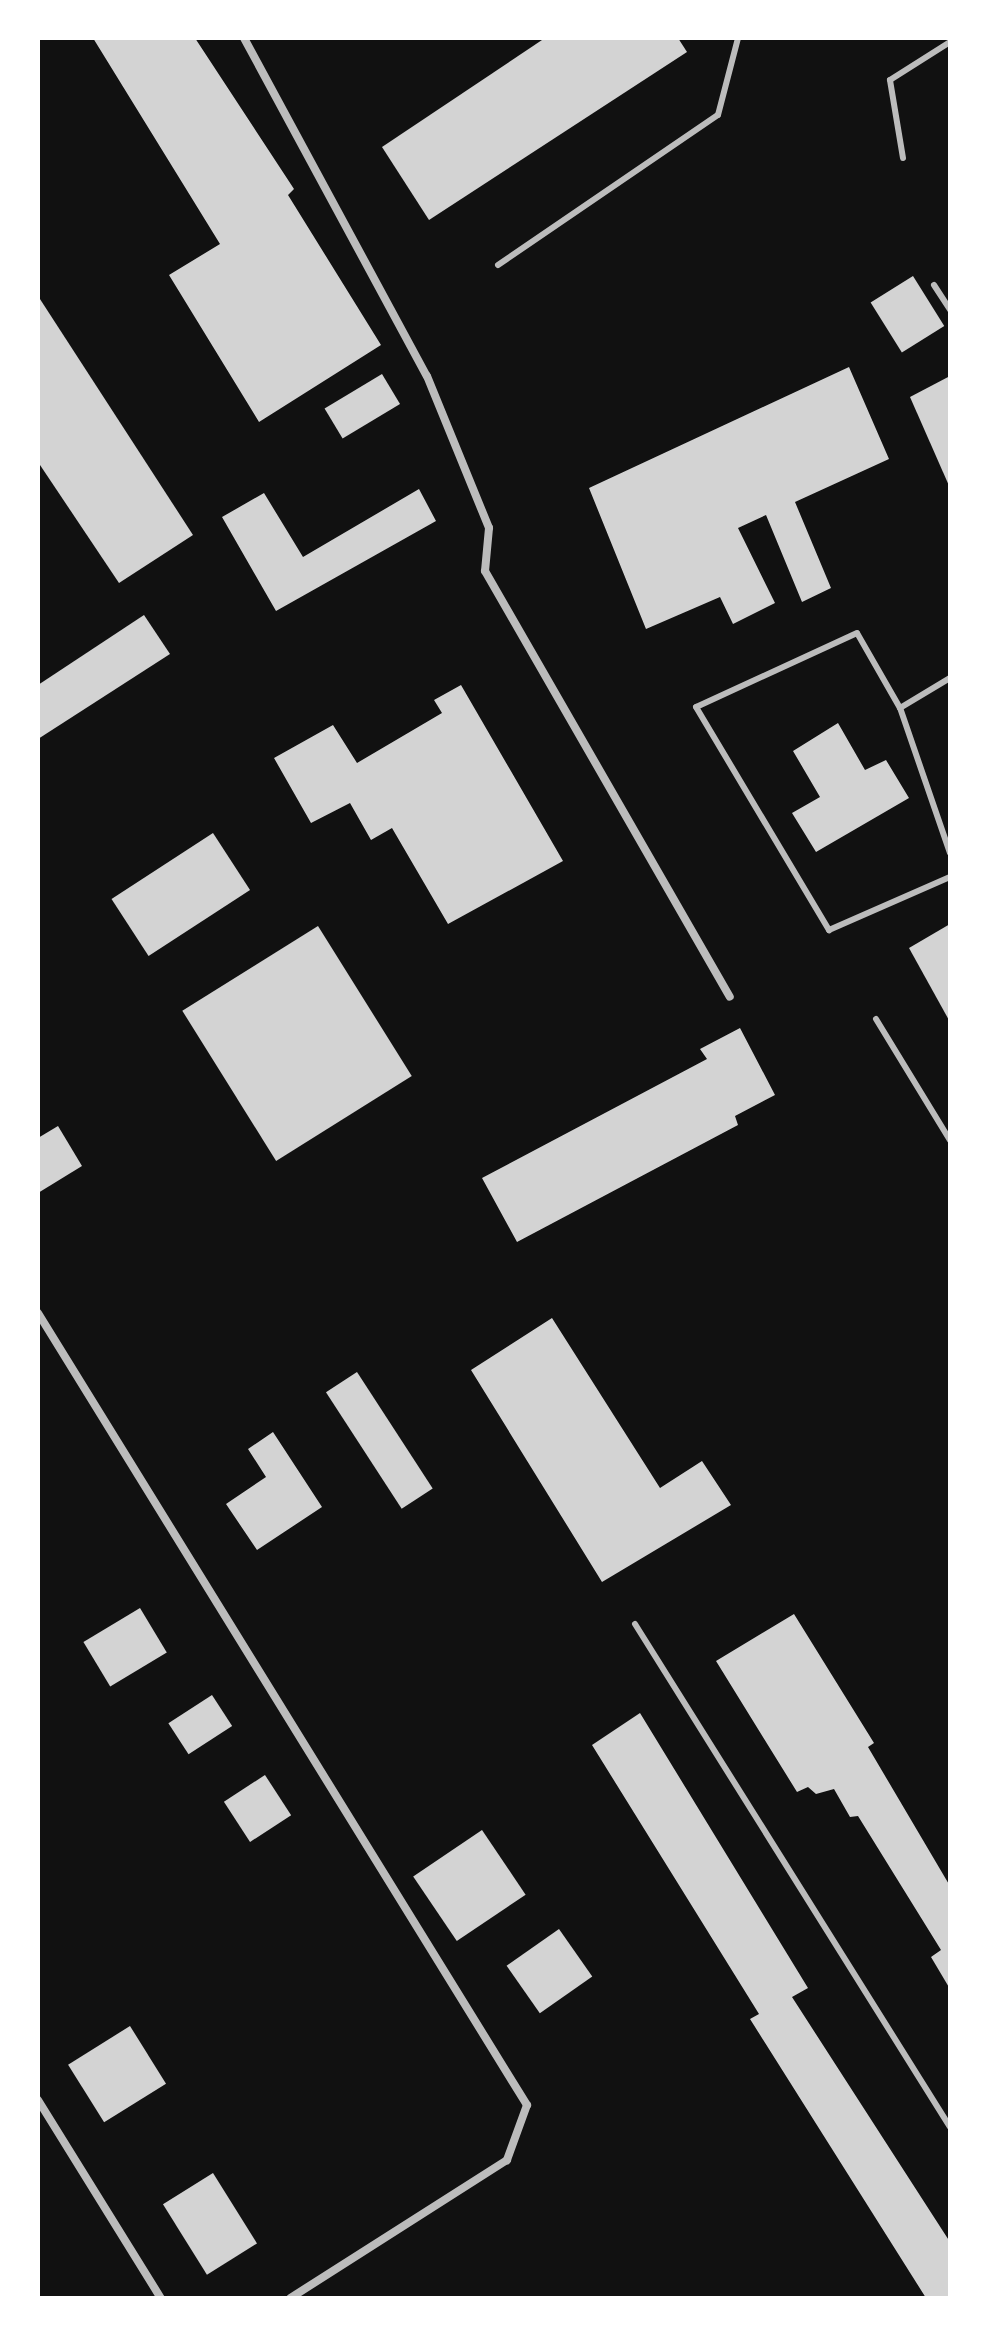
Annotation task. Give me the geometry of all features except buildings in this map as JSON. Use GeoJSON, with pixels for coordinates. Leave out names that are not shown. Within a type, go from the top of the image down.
{"type":"FeatureCollection","features":[{"type":"Feature","properties":{"kind":"street"},"geometry":{"type":"LineString","coordinates":[[244,38],[427,376],[489,528],[485,571],[730,997]]}},
{"type":"Feature","properties":{"kind":"street"},"geometry":{"type":"LineString","coordinates":[[38,1313],[527,2105],[507,2160],[290,2298]]}},
{"type":"Feature","properties":{"kind":"street"},"geometry":{"type":"LineString","coordinates":[[38,2100],[161,2298]]}},
{"type":"Feature","properties":{"kind":"lane"},"geometry":{"type":"LineString","coordinates":[[498,265],[718,115],[738,38]]}},
{"type":"Feature","properties":{"kind":"lane"},"geometry":{"type":"LineString","coordinates":[[903,158],[890,80],[950,42]]}},
{"type":"Feature","properties":{"kind":"lane"},"geometry":{"type":"LineString","coordinates":[[934,285],[950,310]]}},
{"type":"Feature","properties":{"kind":"lane"},"geometry":{"type":"LineString","coordinates":[[950,853],[900,708],[857,633],[696,707],[829,930],[950,877]]}},
{"type":"Feature","properties":{"kind":"lane"},"geometry":{"type":"LineString","coordinates":[[900,708],[950,678]]}},
{"type":"Feature","properties":{"kind":"lane"},"geometry":{"type":"LineString","coordinates":[[876,1019],[948,1132],[950,1140]]}},
{"type":"Feature","properties":{"kind":"lane"},"geometry":{"type":"LineString","coordinates":[[635,1624],[950,2127]]}}]}
